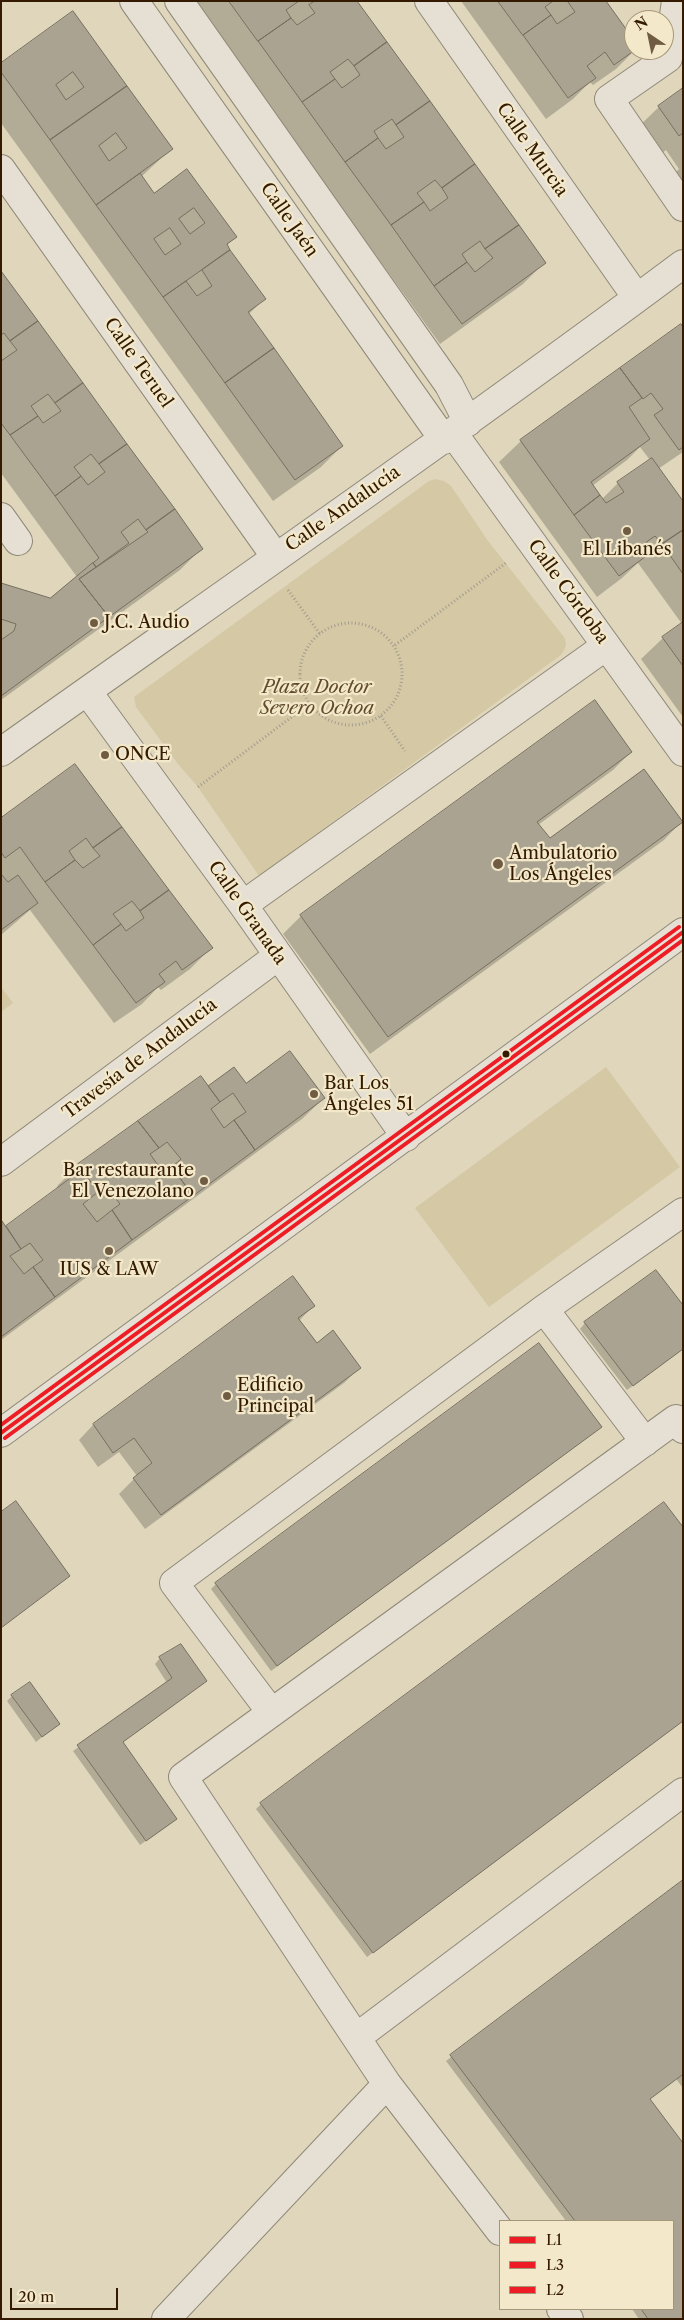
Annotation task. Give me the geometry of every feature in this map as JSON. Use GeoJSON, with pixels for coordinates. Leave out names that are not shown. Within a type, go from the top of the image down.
{"type":"FeatureCollection","features":[{"type":"Feature","properties":{"kind":"street","name":"Calle Jaén"},"geometry":{"type":"LineString","coordinates":[[134,1],[455,431]]}},
{"type":"Feature","properties":{"kind":"street","name":"Calle Jaén"},"geometry":{"type":"LineString","coordinates":[[179,1],[449,385],[455,431]]}},
{"type":"Feature","properties":{"kind":"street","name":"Calle Murcia"},"geometry":{"type":"LineString","coordinates":[[429,1],[637,298]]}},
{"type":"Feature","properties":{"kind":"street"},"geometry":{"type":"LineString","coordinates":[[676,1],[668,58],[609,99],[683,206]]}},
{"type":"Feature","properties":{"kind":"street","name":"Calle Teruel"},"geometry":{"type":"LineString","coordinates":[[1,169],[275,556]]}},
{"type":"Feature","properties":{"kind":"street","name":"Calle Andalucía"},"geometry":{"type":"LineString","coordinates":[[1,752],[275,556],[455,431],[683,264]]}},
{"type":"Feature","properties":{"kind":"street","name":"Calle Córdoba"},"geometry":{"type":"LineString","coordinates":[[455,431],[683,752]]}},
{"type":"Feature","properties":{"kind":"street"},"geometry":{"type":"LineString","coordinates":[[1,517],[18,541]]}},
{"type":"Feature","properties":{"kind":"street"},"geometry":{"type":"LineString","coordinates":[[242,906],[606,646]]}},
{"type":"Feature","properties":{"kind":"street","name":"Calle Granada"},"geometry":{"type":"LineString","coordinates":[[86,691],[278,956],[406,1137]]}},
{"type":"Feature","properties":{"kind":"street"},"geometry":{"type":"LineString","coordinates":[[1,1432],[406,1137],[683,932]]}},
{"type":"Feature","properties":{"kind":"street","name":"Travesía de Andalucía"},"geometry":{"type":"LineString","coordinates":[[1,1162],[278,956]]}},
{"type":"Feature","properties":{"kind":"street"},"geometry":{"type":"LineString","coordinates":[[271,1712],[174,1583],[544,1308],[683,1212]]}},
{"type":"Feature","properties":{"kind":"street"},"geometry":{"type":"LineString","coordinates":[[544,1308],[645,1442]]}},
{"type":"Feature","properties":{"kind":"street"},"geometry":{"type":"LineString","coordinates":[[499,2230],[387,2084],[183,1777],[676,1419],[683,1429]]}},
{"type":"Feature","properties":{"kind":"street"},"geometry":{"type":"LineString","coordinates":[[357,2037],[683,1792]]}},
{"type":"Feature","properties":{"kind":"street"},"geometry":{"type":"LineString","coordinates":[[166,2319],[387,2084]]}},
{"type":"Feature","properties":{"kind":"path"},"geometry":{"type":"LineString","coordinates":[[395,644],[506,563]]}},
{"type":"Feature","properties":{"kind":"path"},"geometry":{"type":"LineString","coordinates":[[285,585],[320,634]]}},
{"type":"Feature","properties":{"kind":"path"},"geometry":{"type":"LineString","coordinates":[[345,623],[363,624],[378,630],[395,644],[403,673],[401,689],[393,704],[381,716],[366,724],[350,726],[333,723],[318,715],[300,687],[300,669],[304,652],[314,638],[320,634],[328,628],[345,623]]}},
{"type":"Feature","properties":{"kind":"path"},"geometry":{"type":"LineString","coordinates":[[198,787],[310,704]]}},
{"type":"Feature","properties":{"kind":"path"},"geometry":{"type":"LineString","coordinates":[[381,716],[409,755]]}},
{"type":"Feature","properties":{"kind":"green space","name":"Plaza Doctor Severo Ochoa"},"geometry":{"type":"Polygon","coordinates":[[[435,479],[444,481],[451,486],[488,541],[564,637],[566,642],[565,649],[561,655],[259,876],[198,787],[178,764],[136,707],[134,697],[429,481],[435,479]]]}},
{"type":"Feature","properties":{"kind":"green space"},"geometry":{"type":"Polygon","coordinates":[[[1,987],[13,1003],[1,1012],[1,987]]]}},
{"type":"Feature","properties":{"kind":"green space"},"geometry":{"type":"Polygon","coordinates":[[[606,1067],[680,1167],[489,1307],[415,1208],[606,1067]]]}},
{"type":"Feature","properties":{"kind":"building"},"geometry":{"type":"Polygon","coordinates":[[[229,1],[299,1],[286,10],[291,18],[258,41],[229,1]]]}},
{"type":"Feature","properties":{"kind":"building"},"geometry":{"type":"Polygon","coordinates":[[[315,1],[357,1],[387,42],[354,66],[348,59],[330,72],[335,79],[302,102],[258,41],[291,18],[297,25],[315,13],[309,5],[315,1]]]}},
{"type":"Feature","properties":{"kind":"building"},"geometry":{"type":"Polygon","coordinates":[[[498,1],[553,1],[545,7],[551,15],[523,35],[498,1]]]}},
{"type":"Feature","properties":{"kind":"building"},"geometry":{"type":"Polygon","coordinates":[[[606,1],[624,26],[624,58],[614,65],[605,52],[587,66],[596,78],[568,98],[523,35],[551,15],[557,24],[575,12],[568,2],[606,1]]]}},
{"type":"Feature","properties":{"kind":"building"},"geometry":{"type":"Polygon","coordinates":[[[73,11],[127,86],[50,140],[1,72],[1,63],[73,11]],[[73,72],[56,85],[66,100],[84,87],[73,72]]]}},
{"type":"Feature","properties":{"kind":"building"},"geometry":{"type":"Polygon","coordinates":[[[387,42],[430,101],[396,125],[392,119],[374,131],[378,138],[345,162],[302,102],[335,79],[342,88],[360,75],[354,66],[387,42]]]}},
{"type":"Feature","properties":{"kind":"building"},"geometry":{"type":"Polygon","coordinates":[[[127,86],[173,149],[96,205],[50,140],[127,86]],[[116,133],[99,146],[109,161],[127,148],[116,133]]]}},
{"type":"Feature","properties":{"kind":"building"},"geometry":{"type":"Polygon","coordinates":[[[683,88],[683,133],[679,136],[658,106],[683,88]]]}},
{"type":"Feature","properties":{"kind":"building"},"geometry":{"type":"Polygon","coordinates":[[[430,101],[475,164],[442,188],[435,180],[417,193],[424,202],[391,225],[345,162],[378,138],[386,149],[404,137],[396,125],[430,101]]]}},
{"type":"Feature","properties":{"kind":"building"},"geometry":{"type":"Polygon","coordinates":[[[475,164],[519,225],[485,249],[480,241],[462,254],[467,262],[434,286],[391,225],[424,202],[430,211],[448,198],[442,188],[475,164]]]}},
{"type":"Feature","properties":{"kind":"building"},"geometry":{"type":"Polygon","coordinates":[[[187,169],[237,237],[227,244],[230,250],[163,297],[96,205],[140,173],[154,193],[187,169]],[[194,208],[179,219],[190,234],[205,223],[194,208]],[[170,228],[154,239],[165,255],[181,244],[170,228]]]}},
{"type":"Feature","properties":{"kind":"building"},"geometry":{"type":"Polygon","coordinates":[[[519,225],[546,263],[462,324],[434,286],[467,262],[475,272],[493,258],[485,249],[519,225]]]}},
{"type":"Feature","properties":{"kind":"building"},"geometry":{"type":"Polygon","coordinates":[[[230,250],[266,299],[248,312],[274,348],[225,383],[163,297],[186,281],[197,296],[212,286],[202,270],[230,250]]]}},
{"type":"Feature","properties":{"kind":"building"},"geometry":{"type":"Polygon","coordinates":[[[1,271],[38,321],[10,341],[4,333],[1,335],[1,271]]]}},
{"type":"Feature","properties":{"kind":"building"},"geometry":{"type":"Polygon","coordinates":[[[38,321],[83,383],[55,403],[48,394],[31,406],[38,416],[10,435],[1,423],[1,361],[17,350],[10,341],[38,321]]]}},
{"type":"Feature","properties":{"kind":"building"},"geometry":{"type":"Polygon","coordinates":[[[681,324],[683,327],[683,447],[679,450],[654,415],[663,409],[651,393],[643,399],[620,368],[681,324]]]}},
{"type":"Feature","properties":{"kind":"building"},"geometry":{"type":"Polygon","coordinates":[[[274,348],[343,446],[295,480],[225,383],[274,348]]]}},
{"type":"Feature","properties":{"kind":"building"},"geometry":{"type":"Polygon","coordinates":[[[620,368],[642,398],[629,407],[650,439],[591,482],[600,495],[574,515],[520,440],[620,368]]]}},
{"type":"Feature","properties":{"kind":"building"},"geometry":{"type":"Polygon","coordinates":[[[83,383],[127,444],[99,464],[91,454],[74,467],[81,476],[55,496],[10,435],[38,416],[43,423],[61,411],[55,403],[83,383]]]}},
{"type":"Feature","properties":{"kind":"building"},"geometry":{"type":"Polygon","coordinates":[[[127,444],[175,509],[146,530],[138,519],[121,532],[129,543],[96,567],[93,563],[99,558],[55,496],[81,476],[88,485],[105,472],[99,464],[127,444]]]}},
{"type":"Feature","properties":{"kind":"building"},"geometry":{"type":"Polygon","coordinates":[[[652,458],[683,501],[683,530],[662,544],[655,536],[638,548],[645,557],[619,576],[574,515],[600,495],[606,503],[624,492],[617,482],[652,458]]]}},
{"type":"Feature","properties":{"kind":"building"},"geometry":{"type":"Polygon","coordinates":[[[175,509],[203,549],[109,617],[79,579],[148,532],[146,530],[175,509]]]}},
{"type":"Feature","properties":{"kind":"building"},"geometry":{"type":"Polygon","coordinates":[[[683,530],[683,574],[662,544],[683,530]]]}},
{"type":"Feature","properties":{"kind":"building"},"geometry":{"type":"Polygon","coordinates":[[[93,563],[96,567],[79,579],[109,617],[1,696],[1,640],[14,631],[16,624],[1,619],[1,583],[50,598],[93,563]]]}},
{"type":"Feature","properties":{"kind":"building"},"geometry":{"type":"Polygon","coordinates":[[[683,622],[683,666],[662,637],[683,622]]]}},
{"type":"Feature","properties":{"kind":"building","name":"Ambulatorio Los Ángeles"},"geometry":{"type":"Polygon","coordinates":[[[595,700],[632,752],[537,822],[550,838],[644,769],[683,822],[388,1037],[300,915],[595,700]]]}},
{"type":"Feature","properties":{"kind":"building"},"geometry":{"type":"Polygon","coordinates":[[[75,764],[122,827],[93,848],[86,838],[69,851],[75,860],[45,882],[20,847],[5,858],[1,852],[1,818],[75,764]]]}},
{"type":"Feature","properties":{"kind":"building"},"geometry":{"type":"Polygon","coordinates":[[[122,827],[169,890],[140,911],[132,901],[113,914],[121,924],[93,945],[45,882],[75,860],[83,868],[100,856],[93,848],[122,827]]]}},
{"type":"Feature","properties":{"kind":"building"},"geometry":{"type":"Polygon","coordinates":[[[1,874],[8,882],[18,875],[38,903],[1,930],[1,874]]]}},
{"type":"Feature","properties":{"kind":"building"},"geometry":{"type":"Polygon","coordinates":[[[169,890],[213,948],[182,970],[176,961],[159,974],[165,982],[136,1003],[93,945],[121,924],[126,931],[144,918],[140,911],[169,890]]]}},
{"type":"Feature","properties":{"kind":"building"},"geometry":{"type":"Polygon","coordinates":[[[290,1051],[325,1098],[255,1150],[234,1120],[246,1112],[233,1093],[220,1102],[208,1086],[234,1067],[246,1083],[290,1051]]]}},
{"type":"Feature","properties":{"kind":"building"},"geometry":{"type":"Polygon","coordinates":[[[201,1076],[220,1102],[211,1109],[224,1128],[234,1120],[255,1150],[193,1196],[172,1167],[181,1159],[167,1142],[159,1148],[138,1121],[201,1076]]]}},
{"type":"Feature","properties":{"kind":"building"},"geometry":{"type":"Polygon","coordinates":[[[138,1121],[159,1148],[150,1154],[163,1172],[172,1167],[193,1196],[132,1240],[112,1210],[120,1204],[106,1186],[98,1192],[78,1164],[138,1121]]]}},
{"type":"Feature","properties":{"kind":"building"},"geometry":{"type":"Polygon","coordinates":[[[82,1170],[98,1192],[83,1204],[97,1222],[112,1210],[132,1240],[55,1297],[33,1267],[43,1260],[30,1243],[21,1249],[6,1226],[82,1170]]]}},
{"type":"Feature","properties":{"kind":"building"},"geometry":{"type":"Polygon","coordinates":[[[2,1221],[21,1249],[10,1256],[24,1274],[33,1267],[55,1297],[1,1337],[2,1221]]]}},
{"type":"Feature","properties":{"kind":"building"},"geometry":{"type":"Polygon","coordinates":[[[656,1270],[683,1305],[683,1349],[633,1386],[584,1322],[656,1270]]]}},
{"type":"Feature","properties":{"kind":"building","name":"Edificio Principal"},"geometry":{"type":"Polygon","coordinates":[[[293,1276],[315,1306],[298,1318],[317,1343],[333,1330],[361,1368],[161,1515],[133,1478],[152,1463],[134,1438],[113,1453],[93,1424],[293,1276]]]}},
{"type":"Feature","properties":{"kind":"building"},"geometry":{"type":"Polygon","coordinates":[[[539,1343],[602,1427],[277,1666],[215,1583],[539,1343]]]}},
{"type":"Feature","properties":{"kind":"building"},"geometry":{"type":"Polygon","coordinates":[[[16,1501],[70,1576],[1,1628],[1,1512],[16,1501]]]}},
{"type":"Feature","properties":{"kind":"building"},"geometry":{"type":"Polygon","coordinates":[[[664,1502],[683,1527],[683,1721],[373,1953],[260,1803],[664,1502]]]}},
{"type":"Feature","properties":{"kind":"building"},"geometry":{"type":"Polygon","coordinates":[[[181,1644],[207,1681],[123,1742],[177,1819],[146,1841],[77,1745],[172,1678],[159,1657],[181,1644]]]}},
{"type":"Feature","properties":{"kind":"building"},"geometry":{"type":"Polygon","coordinates":[[[30,1682],[60,1724],[42,1737],[11,1695],[30,1682]]]}},
{"type":"Feature","properties":{"kind":"building"},"geometry":{"type":"Polygon","coordinates":[[[683,1880],[683,2076],[650,2099],[683,2143],[683,2319],[648,2319],[642,2310],[674,2310],[674,2220],[574,2220],[450,2055],[683,1880]]]}},
{"type":"Feature","properties":{"kind":"transit line","name":"L2"},"geometry":{"type":"LineString","coordinates":[[1,1425],[679,927]]}},
{"type":"Feature","properties":{"kind":"transit line","name":"L1"},"geometry":{"type":"LineString","coordinates":[[1,1433],[683,932]]}},
{"type":"Feature","properties":{"kind":"transit line","name":"L3"},"geometry":{"type":"LineString","coordinates":[[5,1438],[683,940]]}},
{"type":"Feature","properties":{"kind":"place","name":"El Libanés"},"geometry":{"type":"Point","coordinates":[627,531]}},
{"type":"Feature","properties":{"kind":"place","name":"J.C. Audio"},"geometry":{"type":"Point","coordinates":[94,623]}},
{"type":"Feature","properties":{"kind":"place","name":"ONCE"},"geometry":{"type":"Point","coordinates":[105,755]}},
{"type":"Feature","properties":{"kind":"place","name":"Ambulatorio Los Ángeles"},"geometry":{"type":"Point","coordinates":[498,864]}},
{"type":"Feature","properties":{"kind":"place","name":"Bar Los Ángeles 51"},"geometry":{"type":"Point","coordinates":[314,1094]}},
{"type":"Feature","properties":{"kind":"place","name":"Bar restaurante El Venezolano"},"geometry":{"type":"Point","coordinates":[204,1181]}},
{"type":"Feature","properties":{"kind":"place","name":"IUS & LAW"},"geometry":{"type":"Point","coordinates":[109,1251]}},
{"type":"Feature","properties":{"kind":"place","name":"Edificio Principal"},"geometry":{"type":"Point","coordinates":[227,1396]}}]}
